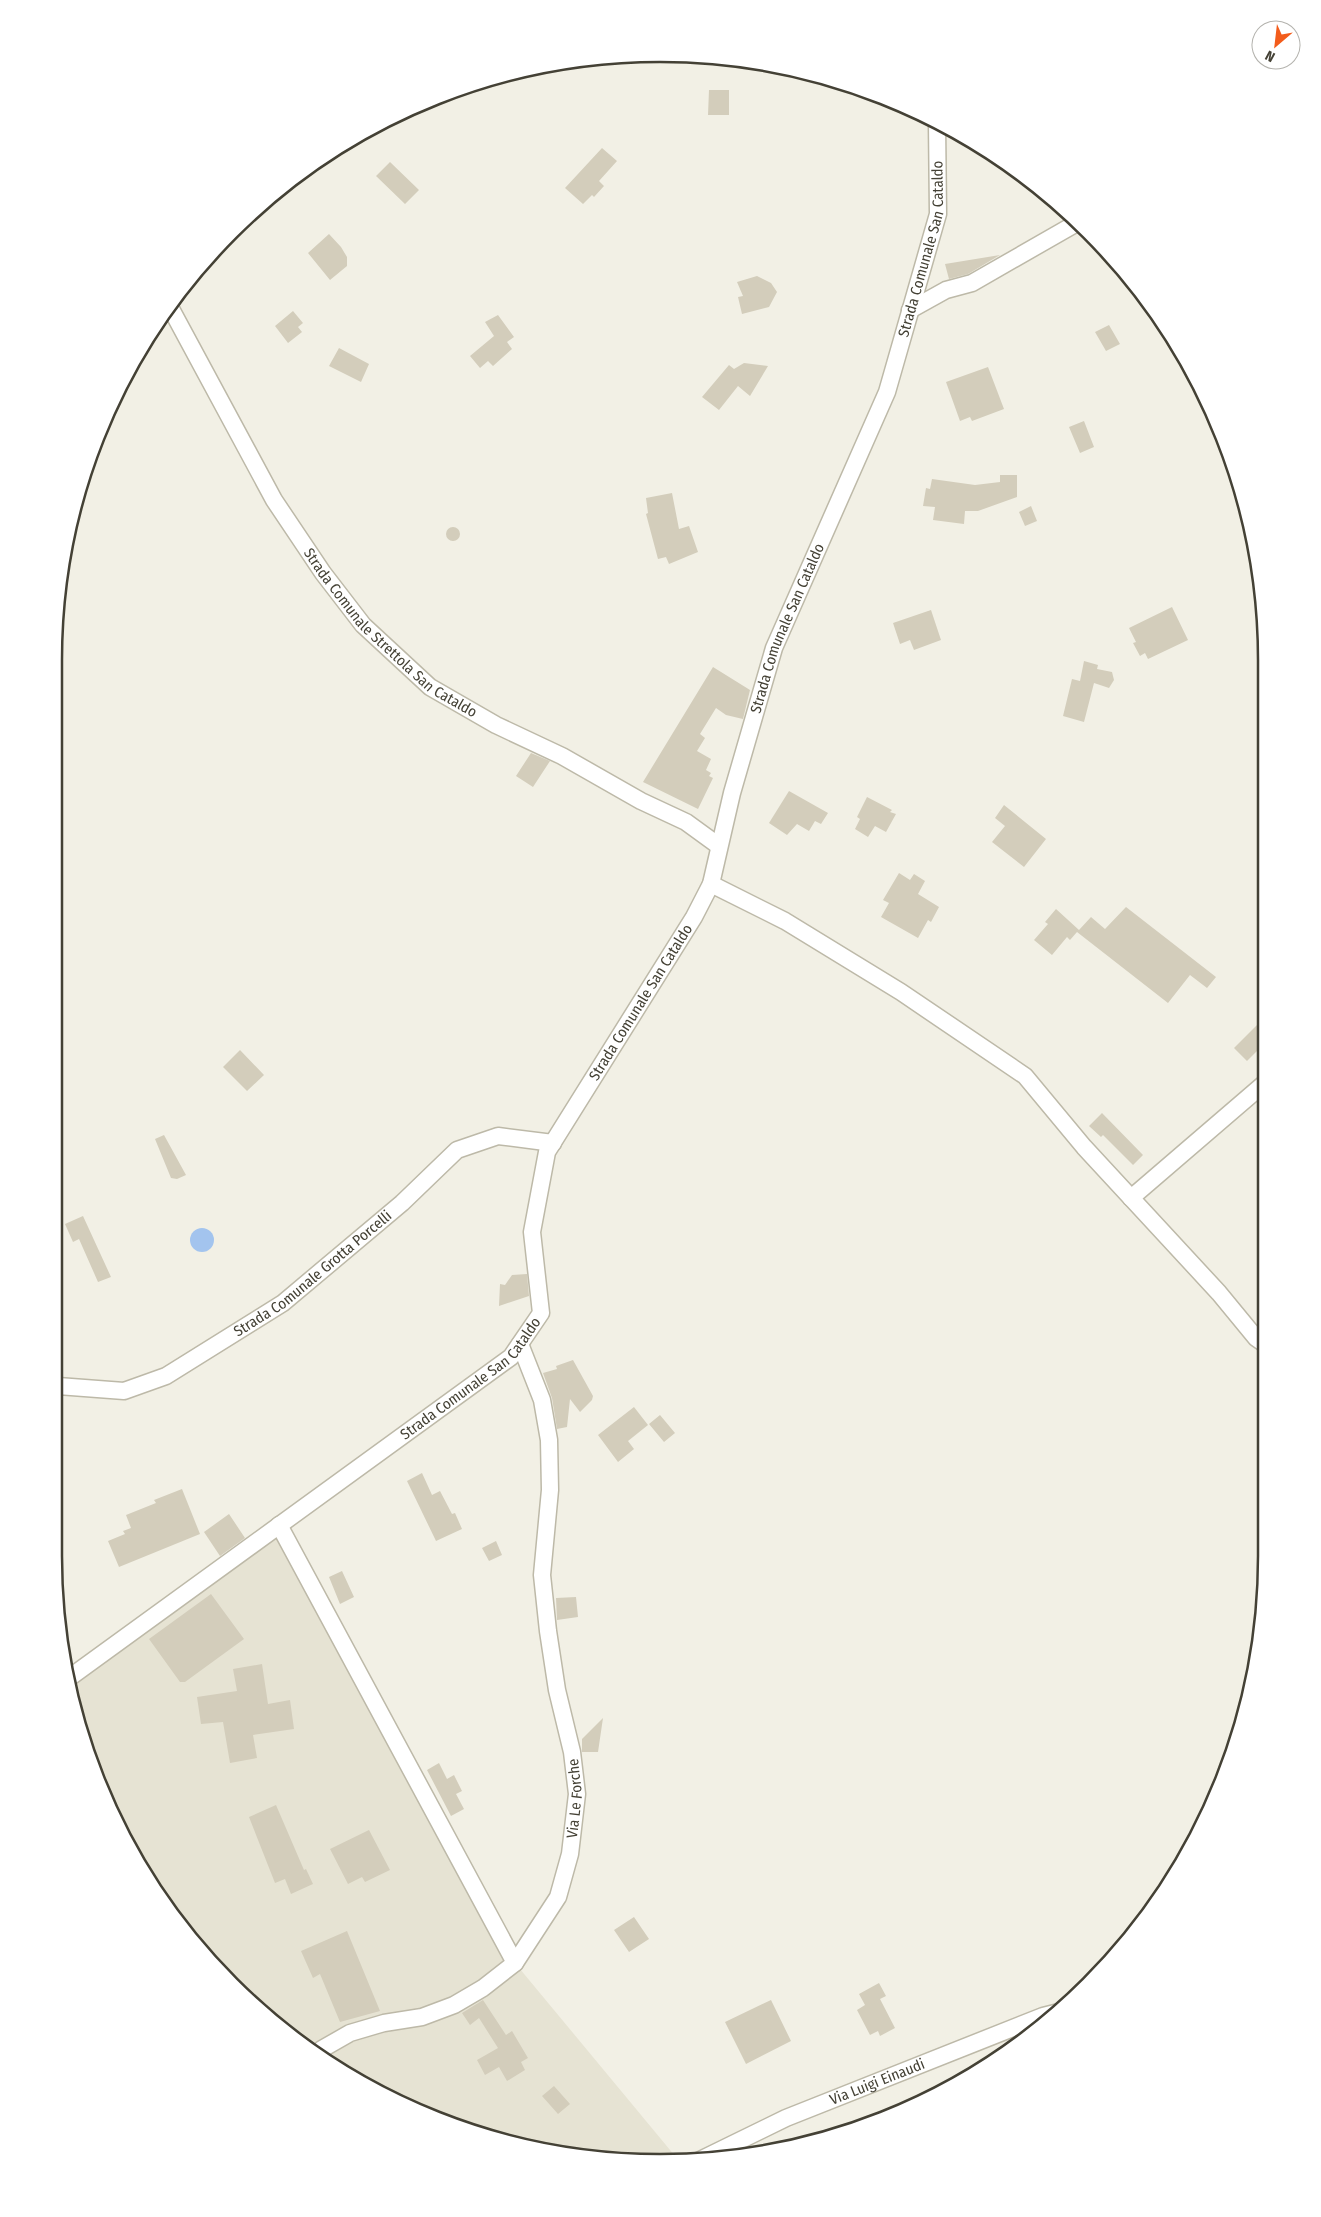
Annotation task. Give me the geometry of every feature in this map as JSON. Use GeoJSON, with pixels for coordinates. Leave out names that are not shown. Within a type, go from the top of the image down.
{"type":"FeatureCollection","features":[{"type":"Feature","properties":{"kind":"street","name":"Strada Comunale San Cataldo"},"geometry":{"type":"LineString","coordinates":[[74,1674],[511,1357],[541,1313],[532,1232],[547,1152],[694,916],[711,884],[732,793],[774,648],[887,392],[938,214],[937,131]]}},
{"type":"Feature","properties":{"kind":"street"},"geometry":{"type":"LineString","coordinates":[[910,310],[946,290],[972,283],[1071,226]]}},
{"type":"Feature","properties":{"kind":"street","name":"Strada Comunale Strettola San Cataldo"},"geometry":{"type":"LineString","coordinates":[[173,313],[274,500],[323,573],[363,625],[430,687],[496,725],[562,756],[641,801],[686,822],[719,846]]}},
{"type":"Feature","properties":{"kind":"street"},"geometry":{"type":"LineString","coordinates":[[711,884],[785,921],[892,987],[1025,1076],[1258,1339]]}},
{"type":"Feature","properties":{"kind":"street"},"geometry":{"type":"LineString","coordinates":[[1132,1198],[1258,1089]]}},
{"type":"Feature","properties":{"kind":"street","name":"Strada Comunale Grotta Porcelli"},"geometry":{"type":"LineString","coordinates":[[63,1386],[124,1391],[166,1376],[283,1303],[402,1203],[457,1150],[498,1136],[553,1143]]}},
{"type":"Feature","properties":{"kind":"street","name":"Via Le Forche"},"geometry":{"type":"LineString","coordinates":[[322,2049],[350,2033],[384,2023],[422,2017],[454,2005],[483,1988],[515,1963],[558,1897],[570,1854],[577,1794],[572,1752],[554,1670],[542,1575],[550,1490],[549,1440],[542,1400],[520,1344]]}},
{"type":"Feature","properties":{"kind":"street"},"geometry":{"type":"LineString","coordinates":[[280,1525],[515,1963]]}},
{"type":"Feature","properties":{"kind":"street","name":"Via Luigi Einaudi"},"geometry":{"type":"LineString","coordinates":[[718,2151],[786,2118],[1043,2016]]}},
{"type":"Feature","properties":{"kind":"shaded area"},"geometry":{"type":"Polygon","coordinates":[[[279,1525],[515,1963],[673,2154],[621,2153],[582,2149],[544,2143],[468,2123],[396,2093],[328,2054],[296,2031],[266,2006],[211,1951],[163,1889],[124,1821],[108,1785],[94,1749],[74,1673],[279,1525]]]}},
{"type":"Feature","properties":{"kind":"water"},"geometry":{"type":"Polygon","coordinates":[[[202,1228],[211,1231],[214,1240],[211,1249],[202,1252],[193,1249],[190,1240],[193,1231],[202,1228]]]}},
{"type":"Feature","properties":{"kind":"building"},"geometry":{"type":"Polygon","coordinates":[[[709,90],[729,90],[729,115],[708,115],[709,90]]]}},
{"type":"Feature","properties":{"kind":"building"},"geometry":{"type":"Polygon","coordinates":[[[602,148],[617,161],[599,181],[604,186],[594,197],[592,195],[583,204],[565,188],[602,148]]]}},
{"type":"Feature","properties":{"kind":"building"},"geometry":{"type":"Polygon","coordinates":[[[390,162],[419,190],[405,204],[376,176],[390,162]]]}},
{"type":"Feature","properties":{"kind":"building"},"geometry":{"type":"Polygon","coordinates":[[[329,234],[347,257],[347,266],[330,280],[308,253],[329,234]]]}},
{"type":"Feature","properties":{"kind":"building"},"geometry":{"type":"Polygon","coordinates":[[[1000,255],[968,274],[949,279],[945,264],[1000,255]]]}},
{"type":"Feature","properties":{"kind":"building"},"geometry":{"type":"Polygon","coordinates":[[[757,276],[771,283],[777,292],[769,307],[742,314],[738,297],[743,296],[737,282],[757,276]]]}},
{"type":"Feature","properties":{"kind":"building"},"geometry":{"type":"Polygon","coordinates":[[[293,311],[303,323],[298,327],[302,332],[288,343],[275,326],[293,311]]]}},
{"type":"Feature","properties":{"kind":"building"},"geometry":{"type":"Polygon","coordinates":[[[498,315],[514,337],[507,342],[512,349],[493,366],[488,361],[480,368],[470,356],[494,336],[485,322],[498,315]]]}},
{"type":"Feature","properties":{"kind":"building"},"geometry":{"type":"Polygon","coordinates":[[[1109,325],[1120,344],[1106,351],[1095,332],[1109,325]]]}},
{"type":"Feature","properties":{"kind":"building"},"geometry":{"type":"Polygon","coordinates":[[[339,348],[369,364],[361,382],[329,366],[339,348]]]}},
{"type":"Feature","properties":{"kind":"building"},"geometry":{"type":"Polygon","coordinates":[[[744,363],[768,366],[750,396],[738,386],[719,410],[702,397],[729,365],[734,369],[744,363]]]}},
{"type":"Feature","properties":{"kind":"building"},"geometry":{"type":"Polygon","coordinates":[[[988,367],[1004,409],[972,421],[970,417],[960,421],[946,382],[988,367]]]}},
{"type":"Feature","properties":{"kind":"building"},"geometry":{"type":"Polygon","coordinates":[[[1084,421],[1094,447],[1080,453],[1069,427],[1084,421]]]}},
{"type":"Feature","properties":{"kind":"building"},"geometry":{"type":"Polygon","coordinates":[[[1000,475],[1017,475],[1017,497],[978,511],[965,511],[964,524],[933,520],[935,507],[923,506],[926,488],[930,489],[932,479],[975,485],[1000,482],[1000,475]]]}},
{"type":"Feature","properties":{"kind":"building"},"geometry":{"type":"Polygon","coordinates":[[[672,493],[679,529],[689,526],[698,552],[669,564],[666,557],[658,559],[646,514],[648,513],[646,498],[672,493]]]}},
{"type":"Feature","properties":{"kind":"building"},"geometry":{"type":"Polygon","coordinates":[[[1031,506],[1037,521],[1025,526],[1019,512],[1031,506]]]}},
{"type":"Feature","properties":{"kind":"building"},"geometry":{"type":"Polygon","coordinates":[[[450,527],[456,527],[460,534],[456,541],[450,541],[446,537],[446,531],[450,527]]]}},
{"type":"Feature","properties":{"kind":"building"},"geometry":{"type":"Polygon","coordinates":[[[1172,607],[1188,640],[1148,659],[1145,653],[1140,656],[1133,643],[1136,642],[1129,628],[1172,607]]]}},
{"type":"Feature","properties":{"kind":"building"},"geometry":{"type":"Polygon","coordinates":[[[931,610],[941,640],[914,650],[910,640],[900,644],[893,623],[931,610]]]}},
{"type":"Feature","properties":{"kind":"building"},"geometry":{"type":"Polygon","coordinates":[[[1084,661],[1098,665],[1097,669],[1112,672],[1114,680],[1109,688],[1094,683],[1084,722],[1063,716],[1072,679],[1080,681],[1084,661]]]}},
{"type":"Feature","properties":{"kind":"building"},"geometry":{"type":"Polygon","coordinates":[[[713,667],[750,690],[743,719],[726,715],[716,708],[700,734],[705,738],[697,751],[711,759],[706,770],[711,773],[709,776],[713,778],[698,809],[643,782],[713,667]]]}},
{"type":"Feature","properties":{"kind":"building"},"geometry":{"type":"Polygon","coordinates":[[[531,753],[550,761],[533,787],[516,776],[531,753]]]}},
{"type":"Feature","properties":{"kind":"building"},"geometry":{"type":"Polygon","coordinates":[[[789,791],[828,813],[821,824],[815,821],[809,831],[797,824],[787,835],[769,823],[789,791]]]}},
{"type":"Feature","properties":{"kind":"building"},"geometry":{"type":"Polygon","coordinates":[[[867,797],[896,814],[886,832],[875,826],[868,837],[855,829],[860,819],[857,817],[867,797]]]}},
{"type":"Feature","properties":{"kind":"building"},"geometry":{"type":"Polygon","coordinates":[[[1004,805],[1046,839],[1024,867],[992,842],[1005,826],[995,818],[1004,805]]]}},
{"type":"Feature","properties":{"kind":"building"},"geometry":{"type":"Polygon","coordinates":[[[899,873],[910,880],[914,874],[925,881],[918,894],[939,907],[931,922],[928,920],[918,938],[881,917],[889,903],[883,900],[899,873]]]}},
{"type":"Feature","properties":{"kind":"building"},"geometry":{"type":"Polygon","coordinates":[[[1126,907],[1216,977],[1207,988],[1190,975],[1168,1003],[1077,932],[1070,940],[1067,937],[1052,955],[1034,940],[1048,924],[1045,922],[1056,909],[1079,930],[1091,917],[1105,929],[1126,907]]]}},
{"type":"Feature","properties":{"kind":"building"},"geometry":{"type":"Polygon","coordinates":[[[1258,1024],[1258,1050],[1247,1061],[1234,1048],[1258,1024]]]}},
{"type":"Feature","properties":{"kind":"building"},"geometry":{"type":"Polygon","coordinates":[[[240,1050],[264,1075],[247,1091],[223,1067],[240,1050]]]}},
{"type":"Feature","properties":{"kind":"building"},"geometry":{"type":"Polygon","coordinates":[[[1102,1113],[1143,1155],[1133,1165],[1103,1135],[1101,1137],[1089,1126],[1102,1113]]]}},
{"type":"Feature","properties":{"kind":"building"},"geometry":{"type":"Polygon","coordinates":[[[164,1135],[186,1175],[177,1179],[171,1178],[155,1139],[164,1135]]]}},
{"type":"Feature","properties":{"kind":"building"},"geometry":{"type":"Polygon","coordinates":[[[83,1216],[111,1277],[98,1282],[79,1239],[73,1242],[65,1224],[83,1216]]]}},
{"type":"Feature","properties":{"kind":"building"},"geometry":{"type":"Polygon","coordinates":[[[527,1274],[529,1296],[499,1306],[500,1284],[505,1285],[512,1275],[527,1274]]]}},
{"type":"Feature","properties":{"kind":"building"},"geometry":{"type":"Polygon","coordinates":[[[573,1360],[593,1396],[592,1400],[580,1412],[570,1399],[567,1427],[557,1429],[552,1398],[543,1373],[557,1369],[556,1366],[573,1360]]]}},
{"type":"Feature","properties":{"kind":"building"},"geometry":{"type":"Polygon","coordinates":[[[634,1407],[648,1425],[628,1441],[634,1449],[618,1462],[598,1435],[634,1407]]]}},
{"type":"Feature","properties":{"kind":"building"},"geometry":{"type":"Polygon","coordinates":[[[660,1415],[675,1433],[664,1442],[649,1424],[660,1415]]]}},
{"type":"Feature","properties":{"kind":"building"},"geometry":{"type":"Polygon","coordinates":[[[422,1473],[432,1495],[440,1491],[452,1514],[455,1513],[462,1529],[436,1541],[407,1481],[422,1473]]]}},
{"type":"Feature","properties":{"kind":"building"},"geometry":{"type":"Polygon","coordinates":[[[182,1489],[200,1534],[119,1567],[108,1541],[125,1534],[123,1531],[131,1528],[126,1515],[156,1503],[154,1500],[182,1489]]]}},
{"type":"Feature","properties":{"kind":"building"},"geometry":{"type":"Polygon","coordinates":[[[229,1514],[245,1538],[220,1556],[204,1532],[229,1514]]]}},
{"type":"Feature","properties":{"kind":"building"},"geometry":{"type":"Polygon","coordinates":[[[496,1541],[502,1555],[489,1561],[482,1548],[496,1541]]]}},
{"type":"Feature","properties":{"kind":"building"},"geometry":{"type":"Polygon","coordinates":[[[342,1571],[354,1597],[340,1604],[329,1577],[342,1571]]]}},
{"type":"Feature","properties":{"kind":"building"},"geometry":{"type":"Polygon","coordinates":[[[211,1594],[244,1639],[185,1682],[180,1682],[149,1639],[211,1594]]]}},
{"type":"Feature","properties":{"kind":"building"},"geometry":{"type":"Polygon","coordinates":[[[576,1597],[578,1617],[557,1620],[556,1598],[576,1597]]]}},
{"type":"Feature","properties":{"kind":"building"},"geometry":{"type":"Polygon","coordinates":[[[262,1664],[268,1704],[290,1700],[294,1729],[253,1735],[257,1758],[230,1763],[223,1722],[201,1724],[197,1697],[237,1691],[233,1669],[262,1664]]]}},
{"type":"Feature","properties":{"kind":"building"},"geometry":{"type":"Polygon","coordinates":[[[603,1718],[598,1752],[582,1752],[582,1739],[603,1718]]]}},
{"type":"Feature","properties":{"kind":"building"},"geometry":{"type":"Polygon","coordinates":[[[439,1763],[447,1779],[454,1775],[462,1791],[456,1794],[464,1809],[451,1816],[427,1770],[439,1763]]]}},
{"type":"Feature","properties":{"kind":"building"},"geometry":{"type":"Polygon","coordinates":[[[276,1805],[304,1870],[306,1869],[313,1884],[291,1894],[285,1879],[275,1883],[249,1817],[276,1805]]]}},
{"type":"Feature","properties":{"kind":"building"},"geometry":{"type":"Polygon","coordinates":[[[369,1830],[390,1870],[365,1882],[362,1877],[348,1884],[330,1849],[369,1830]]]}},
{"type":"Feature","properties":{"kind":"building"},"geometry":{"type":"Polygon","coordinates":[[[634,1917],[649,1939],[629,1952],[614,1930],[634,1917]]]}},
{"type":"Feature","properties":{"kind":"building"},"geometry":{"type":"Polygon","coordinates":[[[347,1931],[380,2011],[340,2022],[320,1974],[313,1978],[301,1951],[347,1931]]]}},
{"type":"Feature","properties":{"kind":"building"},"geometry":{"type":"Polygon","coordinates":[[[879,1983],[886,1996],[880,1999],[895,2028],[880,2036],[878,2031],[870,2035],[857,2010],[865,2005],[859,1994],[879,1983]]]}},
{"type":"Feature","properties":{"kind":"building"},"geometry":{"type":"Polygon","coordinates":[[[483,2000],[506,2035],[512,2031],[528,2058],[521,2062],[525,2070],[507,2081],[499,2067],[485,2075],[477,2060],[498,2048],[479,2018],[470,2025],[462,2013],[483,2000]]]}},
{"type":"Feature","properties":{"kind":"building"},"geometry":{"type":"Polygon","coordinates":[[[771,2000],[791,2041],[746,2064],[725,2022],[771,2000]]]}},
{"type":"Feature","properties":{"kind":"building"},"geometry":{"type":"Polygon","coordinates":[[[554,2086],[570,2104],[558,2114],[542,2096],[554,2086]]]}}]}
